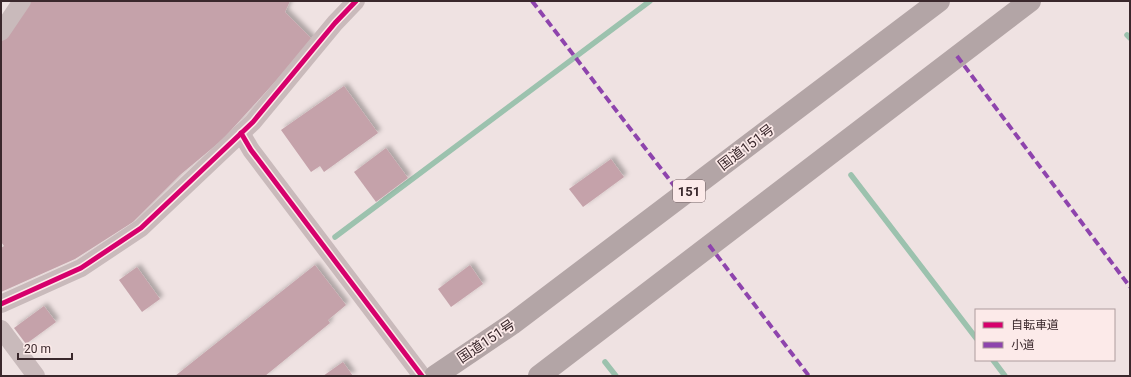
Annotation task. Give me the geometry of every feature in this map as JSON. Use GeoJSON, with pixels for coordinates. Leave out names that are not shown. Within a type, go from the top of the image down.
{"type":"FeatureCollection","features":[{"type":"Feature","properties":{"kind":"highway"},"geometry":{"type":"LineString","coordinates":[[539,376],[1030,1]]}},
{"type":"Feature","properties":{"kind":"highway","name":"国道151号"},"geometry":{"type":"LineString","coordinates":[[435,376],[512,324],[929,4]]}},
{"type":"Feature","properties":{"kind":"street"},"geometry":{"type":"LineString","coordinates":[[1,32],[22,1]]}},
{"type":"Feature","properties":{"kind":"street"},"geometry":{"type":"LineString","coordinates":[[1,304],[81,268],[141,228],[241,133],[335,23],[356,1]]}},
{"type":"Feature","properties":{"kind":"street"},"geometry":{"type":"LineString","coordinates":[[241,133],[251,150],[422,376]]}},
{"type":"Feature","properties":{"kind":"street"},"geometry":{"type":"LineString","coordinates":[[1,329],[36,376]]}},
{"type":"Feature","properties":{"kind":"building"},"geometry":{"type":"Polygon","coordinates":[[[31,1],[290,1],[285,12],[313,40],[222,140],[180,175],[133,222],[75,259],[1,292],[1,248],[4,246],[1,242],[1,42],[31,1]]]}},
{"type":"Feature","properties":{"kind":"building"},"geometry":{"type":"Polygon","coordinates":[[[344,86],[378,133],[324,172],[320,166],[311,172],[281,130],[344,86]]]}},
{"type":"Feature","properties":{"kind":"building"},"geometry":{"type":"Polygon","coordinates":[[[386,148],[408,178],[376,202],[354,172],[386,148]]]}},
{"type":"Feature","properties":{"kind":"building"},"geometry":{"type":"Polygon","coordinates":[[[611,159],[624,177],[583,207],[569,189],[611,159]]]}},
{"type":"Feature","properties":{"kind":"building"},"geometry":{"type":"Polygon","coordinates":[[[315,265],[346,305],[328,320],[330,323],[265,376],[175,376],[315,265]]]}},
{"type":"Feature","properties":{"kind":"building"},"geometry":{"type":"Polygon","coordinates":[[[470,265],[483,284],[451,307],[438,289],[470,265]]]}},
{"type":"Feature","properties":{"kind":"building"},"geometry":{"type":"Polygon","coordinates":[[[137,267],[160,299],[142,312],[119,280],[137,267]]]}},
{"type":"Feature","properties":{"kind":"building"},"geometry":{"type":"Polygon","coordinates":[[[44,306],[56,322],[26,344],[14,328],[44,306]]]}},
{"type":"Feature","properties":{"kind":"building"},"geometry":{"type":"Polygon","coordinates":[[[343,362],[353,376],[323,376],[343,362]]]}},
{"type":"Feature","properties":{"kind":"waterway"},"geometry":{"type":"LineString","coordinates":[[335,237],[650,1]]}},
{"type":"Feature","properties":{"kind":"waterway"},"geometry":{"type":"LineString","coordinates":[[1127,35],[1130,38]]}},
{"type":"Feature","properties":{"kind":"waterway"},"geometry":{"type":"LineString","coordinates":[[851,175],[975,337]]}},
{"type":"Feature","properties":{"kind":"waterway"},"geometry":{"type":"LineString","coordinates":[[994,361],[1005,376]]}},
{"type":"Feature","properties":{"kind":"waterway"},"geometry":{"type":"LineString","coordinates":[[605,362],[616,376]]}},
{"type":"Feature","properties":{"kind":"marked path"},"geometry":{"type":"LineString","coordinates":[[532,1],[682,196]]}},
{"type":"Feature","properties":{"kind":"marked path"},"geometry":{"type":"LineString","coordinates":[[957,56],[1130,287]]}},
{"type":"Feature","properties":{"kind":"marked path"},"geometry":{"type":"LineString","coordinates":[[709,245],[809,376]]}},
{"type":"Feature","properties":{"kind":"cycle path"},"geometry":{"type":"LineString","coordinates":[[1,304],[81,268],[141,228],[253,122],[335,23],[356,1]]}},
{"type":"Feature","properties":{"kind":"cycle path"},"geometry":{"type":"LineString","coordinates":[[241,133],[251,150],[422,376]]}}]}
